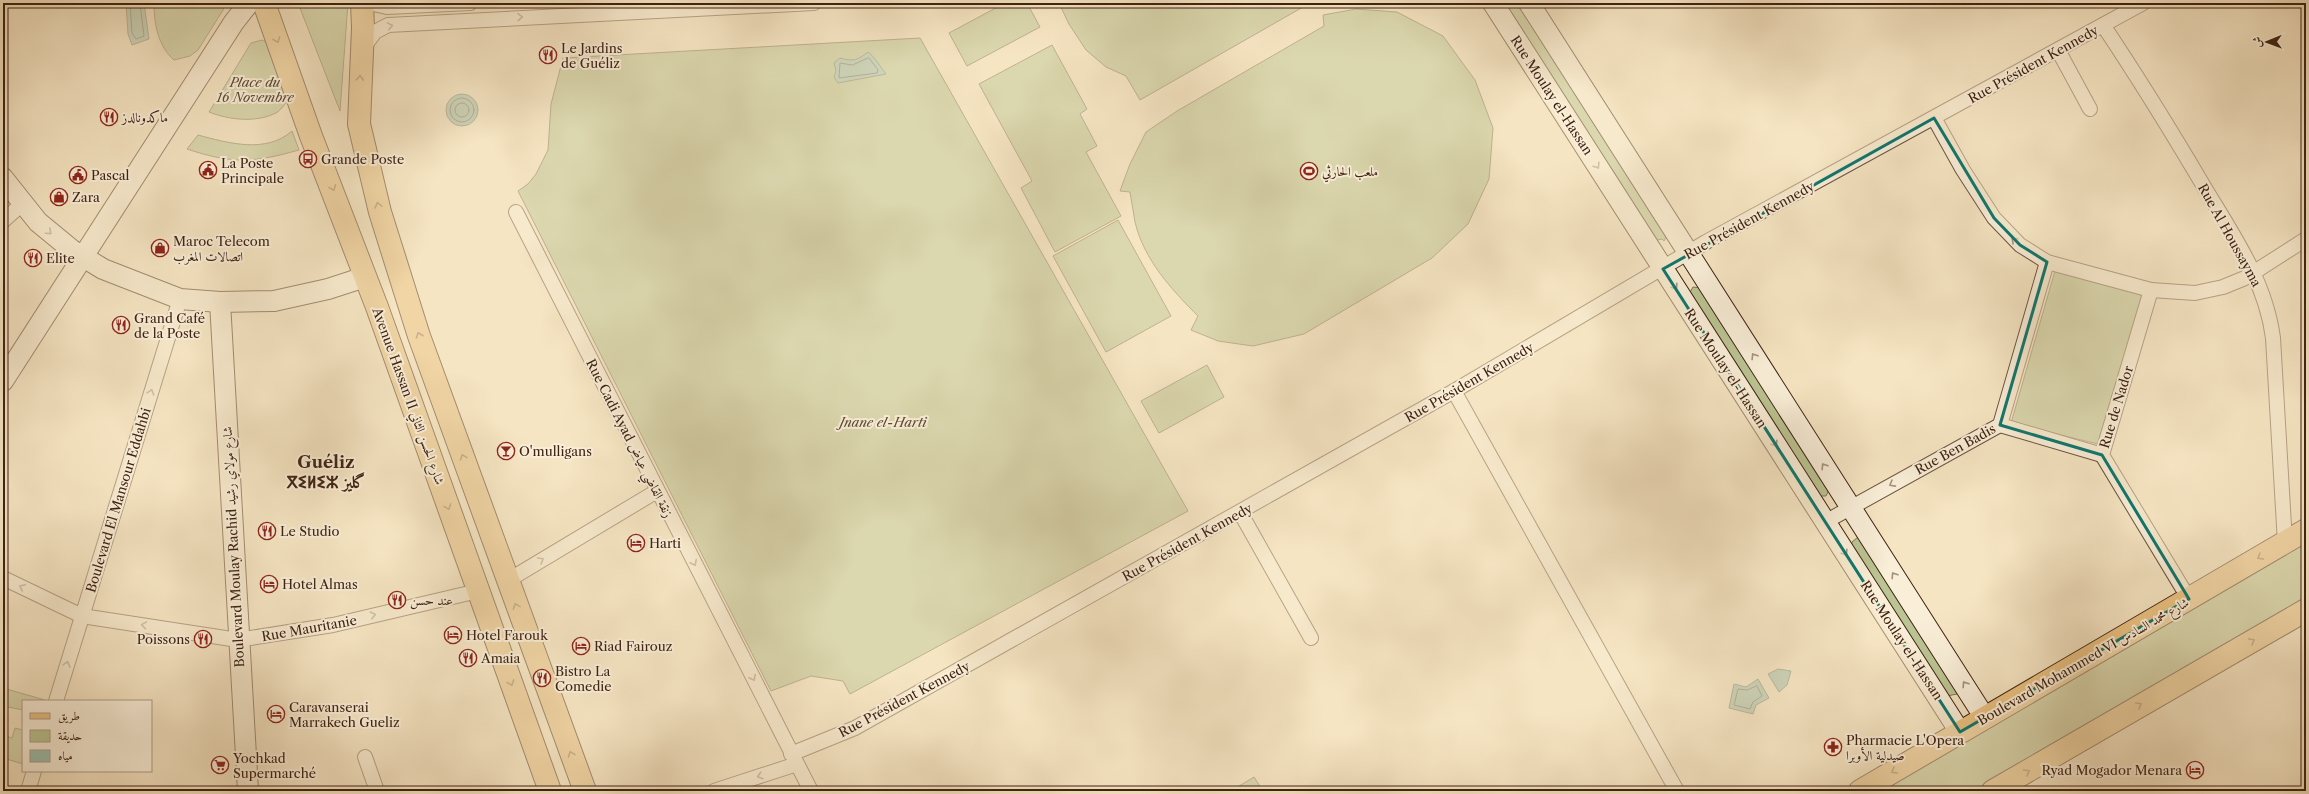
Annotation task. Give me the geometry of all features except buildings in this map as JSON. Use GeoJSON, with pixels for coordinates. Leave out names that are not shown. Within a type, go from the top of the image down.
{"type":"FeatureCollection","features":[{"type":"Feature","properties":{"kind":"main road","name":"Avenue Hassan II شارع الحسن الثاني"},"geometry":{"type":"LineString","coordinates":[[264,3],[296,95],[337,198],[550,791]]}},
{"type":"Feature","properties":{"kind":"main road"},"geometry":{"type":"LineString","coordinates":[[362,3],[359,124],[380,212],[419,336],[585,791]]}},
{"type":"Feature","properties":{"kind":"main road","name":"Boulevard Mohammed VI شارع محمد السادس"},"geometry":{"type":"LineString","coordinates":[[1860,791],[2306,530]]}},
{"type":"Feature","properties":{"kind":"main road"},"geometry":{"type":"LineString","coordinates":[[2003,788],[2306,610]]}},
{"type":"Feature","properties":{"kind":"street"},"geometry":{"type":"LineString","coordinates":[[3,381],[234,22],[249,3]]}},
{"type":"Feature","properties":{"kind":"street"},"geometry":{"type":"LineString","coordinates":[[369,3],[387,7],[470,3]]}},
{"type":"Feature","properties":{"kind":"street"},"geometry":{"type":"LineString","coordinates":[[362,50],[374,32],[388,25],[541,10],[814,3]]}},
{"type":"Feature","properties":{"kind":"street","name":"Rue Moulay el-Hassan"},"geometry":{"type":"LineString","coordinates":[[1493,3],[1960,732]]}},
{"type":"Feature","properties":{"kind":"street"},"geometry":{"type":"LineString","coordinates":[[1529,3],[1985,718]]}},
{"type":"Feature","properties":{"kind":"street","name":"Rue Président Kennedy"},"geometry":{"type":"LineString","coordinates":[[714,791],[794,759],[855,728],[1454,391],[1688,253],[2143,3]]}},
{"type":"Feature","properties":{"kind":"street","name":"Rue Al Houssayma"},"geometry":{"type":"LineString","coordinates":[[2103,25],[2164,118],[2254,273],[2269,315],[2273,338],[2284,543]]}},
{"type":"Feature","properties":{"kind":"street"},"geometry":{"type":"LineString","coordinates":[[2058,50],[2090,109]]}},
{"type":"Feature","properties":{"kind":"street"},"geometry":{"type":"LineString","coordinates":[[1934,118],[1963,170],[1994,218],[2020,246],[2047,262],[2151,290],[2195,293],[2209,291],[2229,285],[2254,273],[2306,239]]}},
{"type":"Feature","properties":{"kind":"street"},"geometry":{"type":"LineString","coordinates":[[3,178],[22,204],[57,239],[103,269],[180,299],[220,302],[274,301],[328,289],[365,277]]}},
{"type":"Feature","properties":{"kind":"street"},"geometry":{"type":"LineString","coordinates":[[3,221],[22,204]]}},
{"type":"Feature","properties":{"kind":"street","name":"Rue Cadi Ayad زنقة القاضي عياض"},"geometry":{"type":"LineString","coordinates":[[516,212],[656,491],[811,791]]}},
{"type":"Feature","properties":{"kind":"street","name":"Rue Ben Badis"},"geometry":{"type":"LineString","coordinates":[[1826,522],[1850,507],[2000,425],[2047,262]]}},
{"type":"Feature","properties":{"kind":"street","name":"Rue de Nador"},"geometry":{"type":"LineString","coordinates":[[2151,290],[2102,455],[2189,599]]}},
{"type":"Feature","properties":{"kind":"street","name":"Boulevard El Mansour Eddahbi"},"geometry":{"type":"LineString","coordinates":[[56,700],[180,299]]}},
{"type":"Feature","properties":{"kind":"street","name":"Boulevard Moulay Rachid شارع مولاي رشيد"},"geometry":{"type":"LineString","coordinates":[[220,302],[238,640],[248,791]]}},
{"type":"Feature","properties":{"kind":"street"},"geometry":{"type":"LineString","coordinates":[[1454,391],[1677,791]]}},
{"type":"Feature","properties":{"kind":"street"},"geometry":{"type":"LineString","coordinates":[[2000,425],[2102,455]]}},
{"type":"Feature","properties":{"kind":"street"},"geometry":{"type":"LineString","coordinates":[[507,580],[656,491]]}},
{"type":"Feature","properties":{"kind":"street"},"geometry":{"type":"LineString","coordinates":[[1240,512],[1311,638]]}},
{"type":"Feature","properties":{"kind":"street","name":"Rue Mauritanie"},"geometry":{"type":"LineString","coordinates":[[3,578],[82,616],[238,640],[333,625],[478,590]]}},
{"type":"Feature","properties":{"kind":"street"},"geometry":{"type":"LineString","coordinates":[[365,757],[377,791]]}},
{"type":"Feature","properties":{"kind":"street"},"geometry":{"type":"LineString","coordinates":[[28,791],[34,772]]}},
{"type":"Feature","properties":{"kind":"highlighted area"},"geometry":{"type":"Polygon","coordinates":[[[1934,118],[1994,218],[2020,245],[2047,262],[2000,425],[2102,455],[2189,599],[1960,732],[1663,269],[1934,118]]]}},
{"type":"Feature","properties":{"kind":"green space","name":"Place du 16 Novembre"},"geometry":{"type":"Polygon","coordinates":[[[154,3],[225,3],[223,10],[198,50],[190,56],[174,60],[164,48],[158,34],[154,3]]]}},
{"type":"Feature","properties":{"kind":"green space","name":"Place du 16 Novembre"},"geometry":{"type":"Polygon","coordinates":[[[298,3],[348,3],[340,111],[298,3]]]}},
{"type":"Feature","properties":{"kind":"green space"},"geometry":{"type":"Polygon","coordinates":[[[1005,3],[1027,3],[1040,27],[967,66],[949,33],[1005,3]]]}},
{"type":"Feature","properties":{"kind":"green space"},"geometry":{"type":"Polygon","coordinates":[[[1059,3],[1310,3],[1140,100],[1126,76],[1106,67],[1086,50],[1069,24],[1059,3]]]}},
{"type":"Feature","properties":{"kind":"green space"},"geometry":{"type":"Polygon","coordinates":[[[1501,3],[1522,3],[1669,231],[1664,241],[1662,239],[1653,241],[1501,3]]]}},
{"type":"Feature","properties":{"kind":"green space","name":"ملعب الحارثي"},"geometry":{"type":"Polygon","coordinates":[[[1356,9],[1397,12],[1443,36],[1475,80],[1493,128],[1489,179],[1468,224],[1432,258],[1304,334],[1253,346],[1218,341],[1191,330],[1198,316],[1178,296],[1152,262],[1139,236],[1130,192],[1120,191],[1130,164],[1146,132],[1177,111],[1324,26],[1323,15],[1356,9]]]}},
{"type":"Feature","properties":{"kind":"green space","name":"Jnane el-Harti"},"geometry":{"type":"Polygon","coordinates":[[[920,38],[1188,511],[850,694],[843,681],[811,676],[771,691],[518,191],[528,184],[536,174],[548,150],[551,104],[563,58],[920,38]]]}},
{"type":"Feature","properties":{"kind":"green space","name":"Place du 16 Novembre"},"geometry":{"type":"Polygon","coordinates":[[[262,40],[268,43],[287,102],[276,113],[260,118],[242,119],[225,117],[209,112],[251,43],[262,40]]]}},
{"type":"Feature","properties":{"kind":"green space"},"geometry":{"type":"Polygon","coordinates":[[[1052,45],[1087,109],[1080,114],[1097,146],[1086,152],[1121,216],[1055,252],[1021,188],[1032,181],[979,84],[1052,45]]]}},
{"type":"Feature","properties":{"kind":"green space","name":"Place du 16 Novembre"},"geometry":{"type":"Polygon","coordinates":[[[292,131],[299,150],[268,157],[243,160],[230,159],[203,154],[187,149],[198,135],[246,145],[271,142],[282,138],[292,131]]]}},
{"type":"Feature","properties":{"kind":"green space"},"geometry":{"type":"Polygon","coordinates":[[[1118,220],[1171,316],[1106,352],[1053,256],[1118,220]]]}},
{"type":"Feature","properties":{"kind":"green space"},"geometry":{"type":"Polygon","coordinates":[[[2055,271],[2144,291],[2098,444],[2011,423],[2055,271]]]}},
{"type":"Feature","properties":{"kind":"green space"},"geometry":{"type":"Polygon","coordinates":[[[1693,287],[1702,288],[1830,488],[1826,496],[1816,496],[1689,294],[1693,287]]]}},
{"type":"Feature","properties":{"kind":"green space"},"geometry":{"type":"Polygon","coordinates":[[[1207,365],[1224,397],[1159,433],[1141,401],[1207,365]]]}},
{"type":"Feature","properties":{"kind":"green space"},"geometry":{"type":"Polygon","coordinates":[[[1858,537],[1960,690],[1957,694],[1947,696],[1851,546],[1852,542],[1858,537]]]}},
{"type":"Feature","properties":{"kind":"green space"},"geometry":{"type":"Polygon","coordinates":[[[2306,541],[2306,603],[1984,791],[1876,791],[2306,541]]]}},
{"type":"Feature","properties":{"kind":"green space"},"geometry":{"type":"Polygon","coordinates":[[[3,688],[45,700],[22,700],[22,710],[3,706],[3,688]]]}},
{"type":"Feature","properties":{"kind":"green space"},"geometry":{"type":"Polygon","coordinates":[[[15,728],[22,730],[22,764],[3,758],[3,735],[12,738],[15,728]]]}},
{"type":"Feature","properties":{"kind":"green space"},"geometry":{"type":"Polygon","coordinates":[[[1254,777],[1263,791],[1231,791],[1254,777]]]}},
{"type":"Feature","properties":{"kind":"water"},"geometry":{"type":"Polygon","coordinates":[[[126,3],[144,3],[149,39],[132,45],[128,34],[126,3]]]}},
{"type":"Feature","properties":{"kind":"water"},"geometry":{"type":"Polygon","coordinates":[[[868,52],[886,74],[838,83],[834,77],[836,71],[834,63],[840,58],[855,60],[868,52]]]}},
{"type":"Feature","properties":{"kind":"water"},"geometry":{"type":"Polygon","coordinates":[[[459,94],[465,94],[475,101],[478,110],[477,116],[471,123],[465,126],[459,126],[449,119],[446,113],[446,107],[453,97],[459,94]]]}},
{"type":"Feature","properties":{"kind":"water"},"geometry":{"type":"Polygon","coordinates":[[[1778,669],[1791,671],[1787,685],[1779,692],[1768,674],[1778,669]]]}},
{"type":"Feature","properties":{"kind":"water"},"geometry":{"type":"Polygon","coordinates":[[[1758,679],[1769,698],[1756,705],[1753,714],[1729,708],[1734,684],[1746,687],[1758,679]]]}},
{"type":"Feature","properties":{"kind":"place","name":"Le Jardins de Guéliz"},"geometry":{"type":"Point","coordinates":[548,55]}},
{"type":"Feature","properties":{"kind":"place","name":"ماكدونالدز"},"geometry":{"type":"Point","coordinates":[109,117]}},
{"type":"Feature","properties":{"kind":"place","name":"Grande Poste"},"geometry":{"type":"Point","coordinates":[308,159]}},
{"type":"Feature","properties":{"kind":"place","name":"La Poste Principale"},"geometry":{"type":"Point","coordinates":[208,170]}},
{"type":"Feature","properties":{"kind":"place","name":"ملعب الحارثي"},"geometry":{"type":"Point","coordinates":[1309,171]}},
{"type":"Feature","properties":{"kind":"place","name":"Pascal"},"geometry":{"type":"Point","coordinates":[78,175]}},
{"type":"Feature","properties":{"kind":"place","name":"Zara"},"geometry":{"type":"Point","coordinates":[59,197]}},
{"type":"Feature","properties":{"kind":"place","name":"Maroc Telecom اتصالات المغرب"},"geometry":{"type":"Point","coordinates":[160,248]}},
{"type":"Feature","properties":{"kind":"place","name":"Elite"},"geometry":{"type":"Point","coordinates":[33,258]}},
{"type":"Feature","properties":{"kind":"place","name":"Grand Café de la Poste"},"geometry":{"type":"Point","coordinates":[121,325]}},
{"type":"Feature","properties":{"kind":"place","name":"O'mulligans"},"geometry":{"type":"Point","coordinates":[506,451]}},
{"type":"Feature","properties":{"kind":"place","name":"Le Studio"},"geometry":{"type":"Point","coordinates":[267,531]}},
{"type":"Feature","properties":{"kind":"place","name":"Harti"},"geometry":{"type":"Point","coordinates":[636,543]}},
{"type":"Feature","properties":{"kind":"place","name":"Hotel Almas"},"geometry":{"type":"Point","coordinates":[269,584]}},
{"type":"Feature","properties":{"kind":"place","name":"عند حسن"},"geometry":{"type":"Point","coordinates":[397,600]}},
{"type":"Feature","properties":{"kind":"place","name":"Hotel Farouk"},"geometry":{"type":"Point","coordinates":[453,635]}},
{"type":"Feature","properties":{"kind":"place","name":"Poissons"},"geometry":{"type":"Point","coordinates":[203,639]}},
{"type":"Feature","properties":{"kind":"place","name":"Riad Fairouz"},"geometry":{"type":"Point","coordinates":[581,646]}},
{"type":"Feature","properties":{"kind":"place","name":"Amaia"},"geometry":{"type":"Point","coordinates":[468,658]}},
{"type":"Feature","properties":{"kind":"place","name":"Bistro La Comedie"},"geometry":{"type":"Point","coordinates":[542,678]}},
{"type":"Feature","properties":{"kind":"place","name":"Caravanserai Marrakech Gueliz"},"geometry":{"type":"Point","coordinates":[276,714]}},
{"type":"Feature","properties":{"kind":"place","name":"Pharmacie L'Opera صيدلية الأوبرا"},"geometry":{"type":"Point","coordinates":[1833,747]}},
{"type":"Feature","properties":{"kind":"place","name":"Yochkad Supermarché"},"geometry":{"type":"Point","coordinates":[220,765]}},
{"type":"Feature","properties":{"kind":"place","name":"Ryad Mogador Menara"},"geometry":{"type":"Point","coordinates":[2195,770]}},
{"type":"Feature","properties":{"kind":"district","name":"Guéliz ⴳⵉⵍⵉⵣ گليز"},"geometry":{"type":"Point","coordinates":[326,472]}}]}
